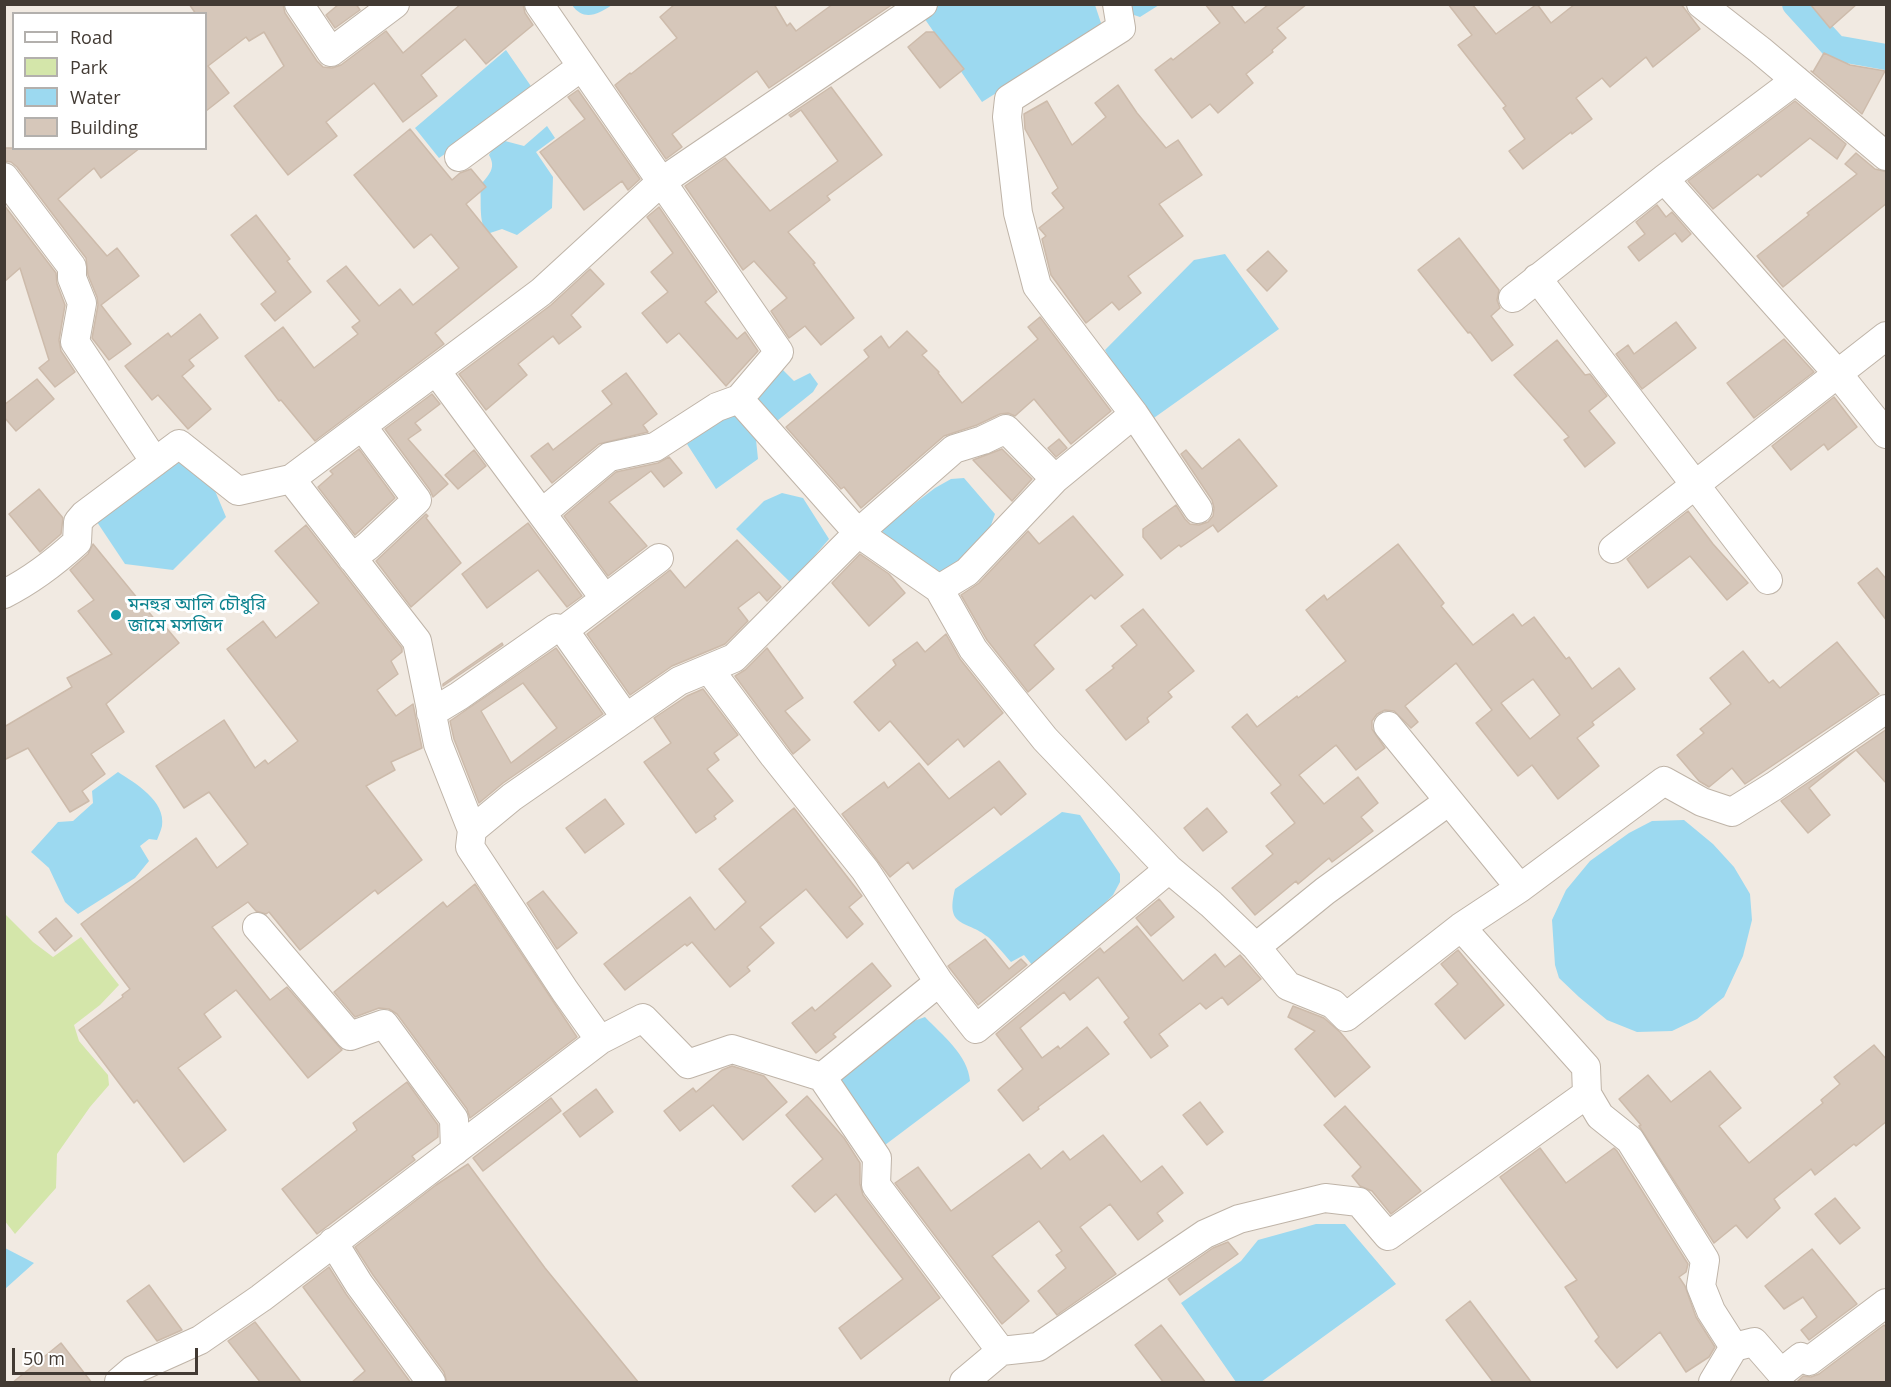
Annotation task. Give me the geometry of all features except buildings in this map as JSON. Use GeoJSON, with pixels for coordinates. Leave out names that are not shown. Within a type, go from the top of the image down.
{"type":"FeatureCollection","features":[{"type":"Feature","properties":{"kind":"street"},"geometry":{"type":"LineString","coordinates":[[299,4],[331,52],[395,4]]}},
{"type":"Feature","properties":{"kind":"street"},"geometry":{"type":"LineString","coordinates":[[539,4],[778,352],[739,399],[717,407],[656,447],[609,457],[542,513]]}},
{"type":"Feature","properties":{"kind":"street"},"geometry":{"type":"LineString","coordinates":[[4,594],[26,583],[57,560],[77,542],[78,522],[84,515],[179,444],[238,491],[291,479],[541,292],[661,182],[923,4]]}},
{"type":"Feature","properties":{"kind":"street"},"geometry":{"type":"LineString","coordinates":[[1117,4],[1121,28],[1009,99],[1007,117],[1018,213],[1037,286],[1134,414],[1198,509]]}},
{"type":"Feature","properties":{"kind":"street"},"geometry":{"type":"LineString","coordinates":[[1701,4],[1887,156]]}},
{"type":"Feature","properties":{"kind":"street"},"geometry":{"type":"LineString","coordinates":[[459,157],[581,67]]}},
{"type":"Feature","properties":{"kind":"street"},"geometry":{"type":"LineString","coordinates":[[1513,298],[1796,80]]}},
{"type":"Feature","properties":{"kind":"street"},"geometry":{"type":"LineString","coordinates":[[4,177],[72,267],[72,278],[82,303],[75,342],[155,462]]}},
{"type":"Feature","properties":{"kind":"street"},"geometry":{"type":"LineString","coordinates":[[1665,179],[1838,374],[1887,434]]}},
{"type":"Feature","properties":{"kind":"street"},"geometry":{"type":"LineString","coordinates":[[1538,278],[1768,580]]}},
{"type":"Feature","properties":{"kind":"street"},"geometry":{"type":"LineString","coordinates":[[1613,549],[1887,336]]}},
{"type":"Feature","properties":{"kind":"street"},"geometry":{"type":"LineString","coordinates":[[436,371],[605,599]]}},
{"type":"Feature","properties":{"kind":"street"},"geometry":{"type":"LineString","coordinates":[[739,399],[858,533],[939,589],[973,649],[1045,739],[1169,869],[1211,904],[1256,947],[1288,986],[1333,1004],[1346,1017],[1461,927],[1521,888],[1664,781],[1702,802],[1732,812],[1887,709]]}},
{"type":"Feature","properties":{"kind":"street"},"geometry":{"type":"LineString","coordinates":[[939,589],[967,572],[1054,479],[1134,414]]}},
{"type":"Feature","properties":{"kind":"street"},"geometry":{"type":"LineString","coordinates":[[352,558],[417,500],[362,426]]}},
{"type":"Feature","properties":{"kind":"street"},"geometry":{"type":"LineString","coordinates":[[472,830],[512,797],[679,681],[734,658],[858,533],[954,449],[983,440],[1006,429],[1054,479]]}},
{"type":"Feature","properties":{"kind":"street"},"geometry":{"type":"LineString","coordinates":[[291,479],[417,640],[438,744],[472,830],[470,847],[600,1040]]}},
{"type":"Feature","properties":{"kind":"street"},"geometry":{"type":"LineString","coordinates":[[564,630],[659,558]]}},
{"type":"Feature","properties":{"kind":"street"},"geometry":{"type":"LineString","coordinates":[[431,713],[556,628],[564,630],[626,718]]}},
{"type":"Feature","properties":{"kind":"street"},"geometry":{"type":"LineString","coordinates":[[709,669],[774,756],[865,870],[939,982],[976,1029],[1169,869]]}},
{"type":"Feature","properties":{"kind":"street"},"geometry":{"type":"LineString","coordinates":[[1388,726],[1521,888]]}},
{"type":"Feature","properties":{"kind":"street"},"geometry":{"type":"LineString","coordinates":[[1256,947],[1325,891],[1449,801]]}},
{"type":"Feature","properties":{"kind":"street"},"geometry":{"type":"LineString","coordinates":[[256,927],[350,1036],[384,1024],[454,1119],[455,1150]]}},
{"type":"Feature","properties":{"kind":"street"},"geometry":{"type":"LineString","coordinates":[[1461,927],[1586,1067],[1587,1094],[1600,1116],[1630,1140],[1705,1260],[1701,1286],[1711,1311],[1734,1347]]}},
{"type":"Feature","properties":{"kind":"street"},"geometry":{"type":"LineString","coordinates":[[822,1077],[939,982]]}},
{"type":"Feature","properties":{"kind":"street"},"geometry":{"type":"LineString","coordinates":[[118,1383],[133,1370],[200,1340],[261,1298],[600,1040],[643,1018],[688,1064],[732,1049],[822,1077],[877,1158],[876,1185],[1001,1351]]}},
{"type":"Feature","properties":{"kind":"street"},"geometry":{"type":"LineString","coordinates":[[964,1383],[1001,1351],[1038,1347],[1205,1234],[1239,1219],[1324,1198],[1359,1202],[1388,1236],[1587,1094]]}},
{"type":"Feature","properties":{"kind":"street"},"geometry":{"type":"LineString","coordinates":[[333,1242],[359,1284],[431,1383]]}},
{"type":"Feature","properties":{"kind":"street"},"geometry":{"type":"LineString","coordinates":[[1713,1383],[1734,1347],[1754,1342],[1781,1373],[1801,1357],[1809,1361],[1887,1303]]}},
{"type":"Feature","properties":{"kind":"green space"},"geometry":{"type":"Polygon","coordinates":[[[5,914],[33,942],[53,957],[81,937],[119,985],[100,1005],[74,1025],[79,1041],[108,1075],[109,1085],[90,1107],[57,1154],[56,1188],[15,1234],[4,1220],[5,914]]]}},
{"type":"Feature","properties":{"kind":"water"},"geometry":{"type":"Polygon","coordinates":[[[932,4],[1095,5],[1102,26],[982,102],[920,12],[932,4]]]}},
{"type":"Feature","properties":{"kind":"water"},"geometry":{"type":"Polygon","coordinates":[[[572,5],[612,5],[602,11],[586,15],[572,5]]]}},
{"type":"Feature","properties":{"kind":"water"},"geometry":{"type":"Polygon","coordinates":[[[1123,5],[1159,5],[1140,17],[1128,13],[1123,5]]]}},
{"type":"Feature","properties":{"kind":"water"},"geometry":{"type":"Polygon","coordinates":[[[506,50],[535,92],[439,158],[415,128],[506,50]]]}},
{"type":"Feature","properties":{"kind":"water"},"geometry":{"type":"Polygon","coordinates":[[[547,126],[555,138],[536,152],[553,177],[552,208],[517,235],[502,229],[487,234],[481,217],[480,186],[492,168],[489,155],[493,148],[505,141],[524,146],[547,126]]]}},
{"type":"Feature","properties":{"kind":"water"},"geometry":{"type":"Polygon","coordinates":[[[1225,254],[1279,329],[1151,420],[1130,398],[1105,350],[1194,260],[1225,254]]]}},
{"type":"Feature","properties":{"kind":"water"},"geometry":{"type":"Polygon","coordinates":[[[783,370],[794,381],[810,373],[818,384],[813,392],[772,425],[752,403],[775,372],[783,370]]]}},
{"type":"Feature","properties":{"kind":"water"},"geometry":{"type":"Polygon","coordinates":[[[734,411],[755,430],[758,459],[716,489],[687,444],[734,411]]]}},
{"type":"Feature","properties":{"kind":"water"},"geometry":{"type":"Polygon","coordinates":[[[183,459],[213,486],[226,517],[173,570],[125,564],[93,516],[183,459]]]}},
{"type":"Feature","properties":{"kind":"water"},"geometry":{"type":"Polygon","coordinates":[[[964,478],[995,514],[990,528],[941,578],[889,542],[881,529],[935,488],[951,479],[964,478]]]}},
{"type":"Feature","properties":{"kind":"water"},"geometry":{"type":"Polygon","coordinates":[[[782,493],[803,498],[829,539],[791,583],[736,529],[764,501],[782,493]]]}},
{"type":"Feature","properties":{"kind":"water"},"geometry":{"type":"Polygon","coordinates":[[[118,772],[140,787],[154,801],[162,817],[162,828],[157,840],[149,839],[140,846],[149,861],[135,878],[78,914],[65,902],[49,868],[31,852],[58,822],[73,821],[93,803],[92,791],[118,772]]]}},
{"type":"Feature","properties":{"kind":"water"},"geometry":{"type":"Polygon","coordinates":[[[1062,812],[1080,815],[1120,874],[1120,882],[1113,895],[1037,971],[1024,955],[1011,962],[988,937],[955,917],[953,902],[955,889],[1062,812]]]}},
{"type":"Feature","properties":{"kind":"water"},"geometry":{"type":"Polygon","coordinates":[[[1684,820],[1713,844],[1734,867],[1750,894],[1752,920],[1743,956],[1724,997],[1697,1019],[1672,1031],[1637,1032],[1607,1020],[1559,978],[1555,965],[1552,920],[1566,890],[1590,861],[1629,833],[1652,821],[1684,820]]]}},
{"type":"Feature","properties":{"kind":"water"},"geometry":{"type":"Polygon","coordinates":[[[925,1017],[959,1054],[965,1063],[970,1081],[885,1145],[836,1084],[911,1022],[925,1017]]]}},
{"type":"Feature","properties":{"kind":"water"},"geometry":{"type":"Polygon","coordinates":[[[1316,1224],[1345,1224],[1396,1284],[1261,1382],[1236,1382],[1181,1303],[1241,1261],[1258,1240],[1316,1224]]]}},
{"type":"Feature","properties":{"kind":"water"},"geometry":{"type":"Polygon","coordinates":[[[5,1248],[34,1263],[4,1289],[5,1248]]]}},
{"type":"Feature","properties":{"kind":"waterway"},"geometry":{"type":"LineString","coordinates":[[1795,4],[1835,48],[1886,57]]}},
{"type":"Feature","properties":{"kind":"place","name":"মনহুর আলি চৌধুরি জামে মসজিদ"},"geometry":{"type":"Point","coordinates":[116,615]}}]}
